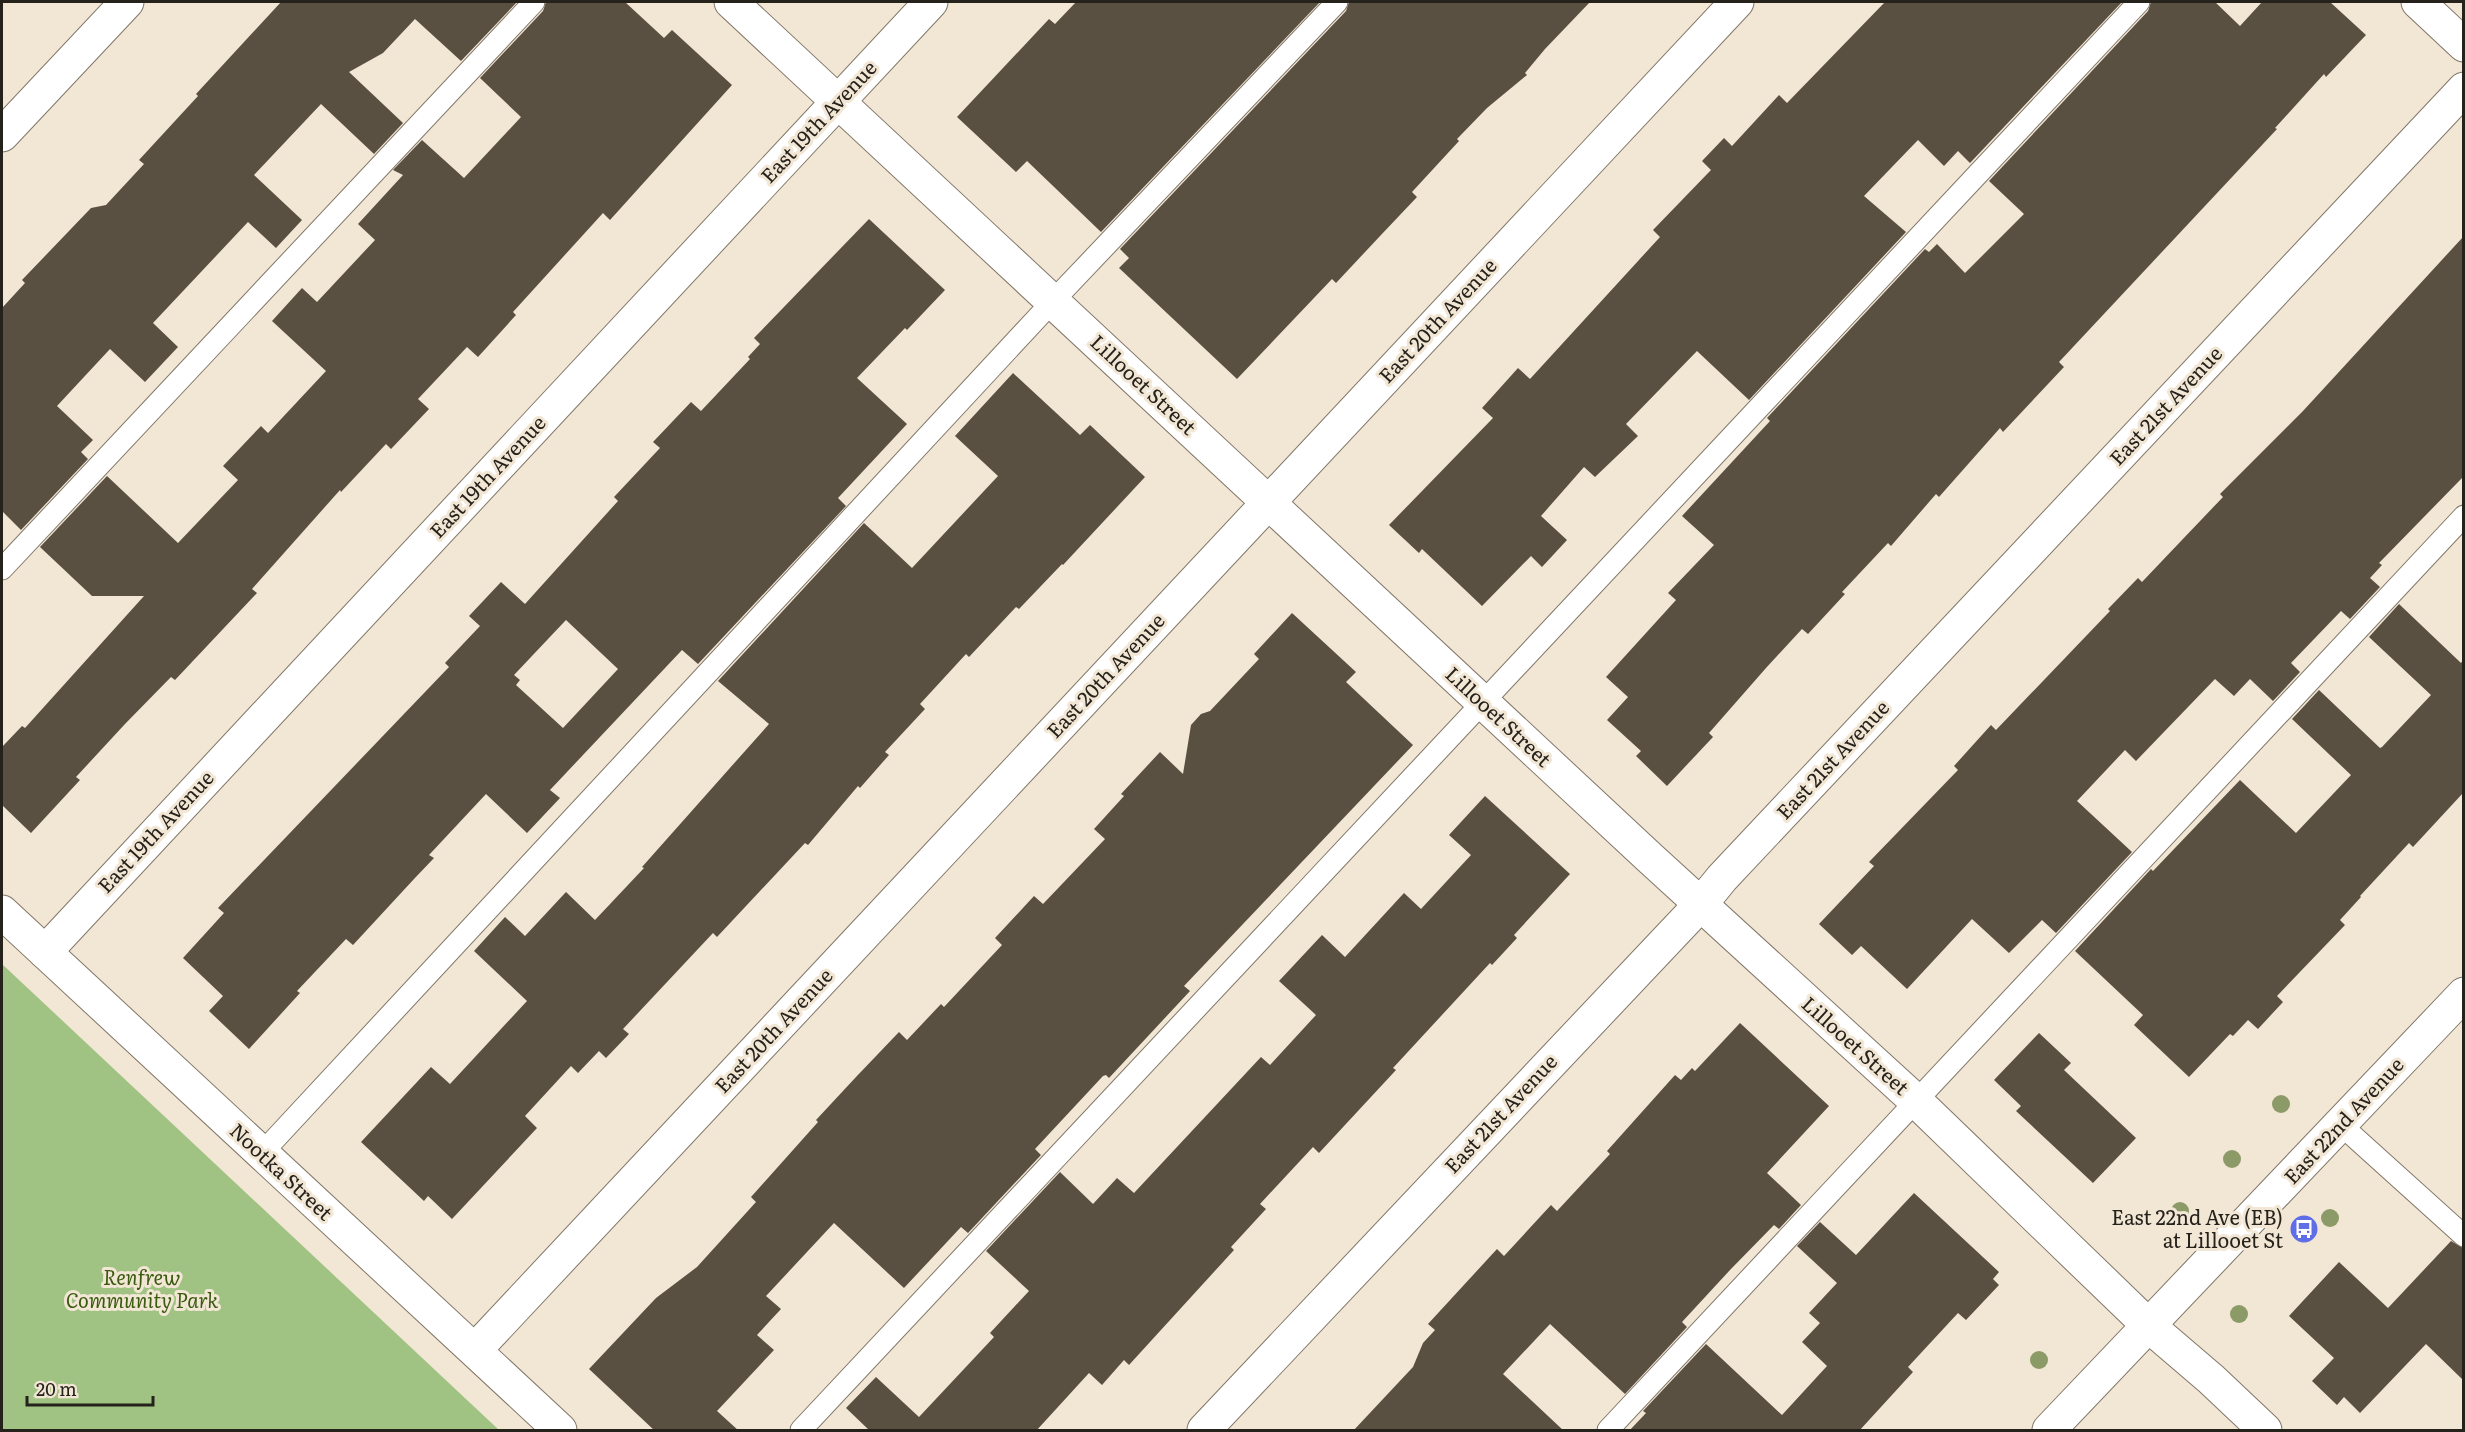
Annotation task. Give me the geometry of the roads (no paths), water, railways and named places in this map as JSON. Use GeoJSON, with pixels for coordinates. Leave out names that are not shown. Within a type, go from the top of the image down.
{"type":"FeatureCollection","features":[{"type":"Feature","properties":{"kind":"street"},"geometry":{"type":"LineString","coordinates":[[2,135],[127,2]]}},
{"type":"Feature","properties":{"kind":"street","name":"Lillooet Street"},"geometry":{"type":"LineString","coordinates":[[731,2],[1700,905],[1916,1101],[2149,1326],[2211,1379],[2265,1431]]}},
{"type":"Feature","properties":{"kind":"street","name":"East 19th Avenue"},"geometry":{"type":"LineString","coordinates":[[45,952],[931,2]]}},
{"type":"Feature","properties":{"kind":"street","name":"East 20th Avenue"},"geometry":{"type":"LineString","coordinates":[[475,1350],[1737,2]]}},
{"type":"Feature","properties":{"kind":"street"},"geometry":{"type":"LineString","coordinates":[[2418,2],[2463,45]]}},
{"type":"Feature","properties":{"kind":"street","name":"East 21st Avenue"},"geometry":{"type":"LineString","coordinates":[[1204,1431],[1700,905],[1738,861],[2463,89]]}},
{"type":"Feature","properties":{"kind":"street","name":"Nootka Street"},"geometry":{"type":"LineString","coordinates":[[2,912],[560,1431]]}},
{"type":"Feature","properties":{"kind":"street","name":"East 22nd Avenue"},"geometry":{"type":"LineString","coordinates":[[2049,1431],[2463,994]]}},
{"type":"Feature","properties":{"kind":"lane"},"geometry":{"type":"LineString","coordinates":[[2,569],[534,2]]}},
{"type":"Feature","properties":{"kind":"lane"},"geometry":{"type":"LineString","coordinates":[[261,1154],[1053,302],[1337,2]]}},
{"type":"Feature","properties":{"kind":"lane"},"geometry":{"type":"LineString","coordinates":[[801,1431],[2139,2]]}},
{"type":"Feature","properties":{"kind":"lane"},"geometry":{"type":"LineString","coordinates":[[1608,1431],[2463,516]]}},
{"type":"Feature","properties":{"kind":"lane"},"geometry":{"type":"LineString","coordinates":[[2341,1125],[2463,1236]]}},
{"type":"Feature","properties":{"kind":"place","name":"East 22nd Ave (EB) at Lillooet St"},"geometry":{"type":"Point","coordinates":[2304,1229]}},
{"type":"Feature","properties":{"kind":"park label","name":"Renfrew Community Park"},"geometry":{"type":"Point","coordinates":[142,1290]}}]}
